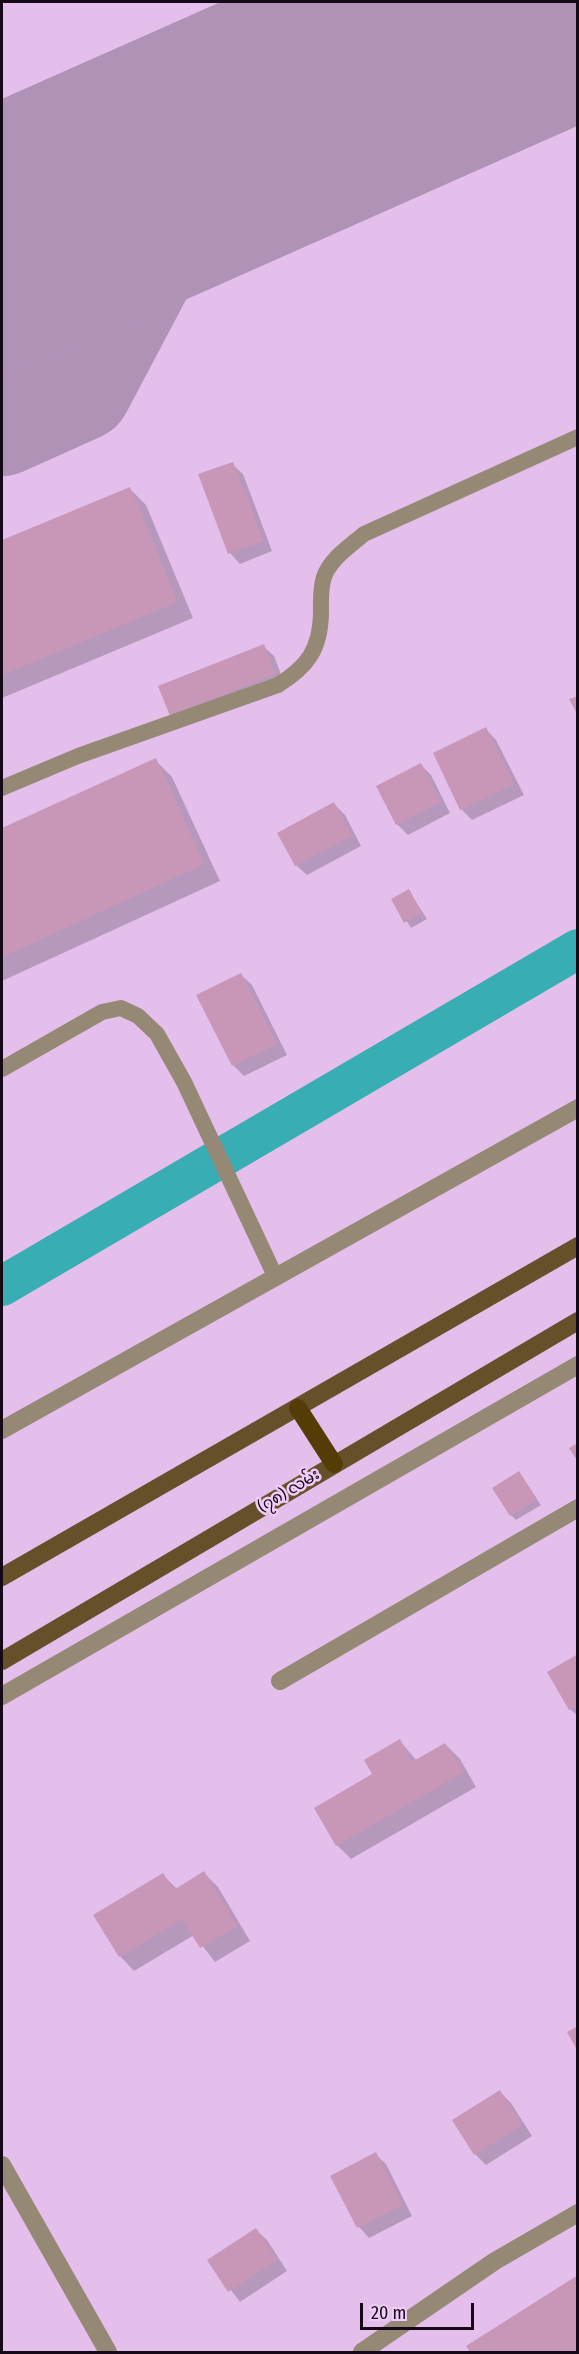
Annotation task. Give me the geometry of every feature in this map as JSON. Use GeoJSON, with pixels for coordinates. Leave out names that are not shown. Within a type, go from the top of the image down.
{"type":"FeatureCollection","features":[{"type":"Feature","properties":{"kind":"highway"},"geometry":{"type":"LineString","coordinates":[[298,1408],[334,1464]]}},
{"type":"Feature","properties":{"kind":"main road"},"geometry":{"type":"LineString","coordinates":[[2,1577],[576,1251]]}},
{"type":"Feature","properties":{"kind":"main road","name":"(၇၈) လမ်း"},"geometry":{"type":"LineString","coordinates":[[2,1661],[578,1321]]}},
{"type":"Feature","properties":{"kind":"street"},"geometry":{"type":"LineString","coordinates":[[2,1430],[578,1108]]}},
{"type":"Feature","properties":{"kind":"street"},"geometry":{"type":"LineString","coordinates":[[2,1696],[578,1365]]}},
{"type":"Feature","properties":{"kind":"street"},"geometry":{"type":"LineString","coordinates":[[280,1681],[578,1508]]}},
{"type":"Feature","properties":{"kind":"street"},"geometry":{"type":"LineString","coordinates":[[2,2165],[108,2352]]}},
{"type":"Feature","properties":{"kind":"street"},"geometry":{"type":"LineString","coordinates":[[362,2352],[495,2261],[578,2213]]}},
{"type":"Feature","properties":{"kind":"lane"},"geometry":{"type":"LineString","coordinates":[[2,788],[78,756],[278,686],[299,673],[310,659],[321,623],[324,576],[337,557],[364,534],[578,437]]}},
{"type":"Feature","properties":{"kind":"lane"},"geometry":{"type":"LineString","coordinates":[[2,1069],[102,1012],[122,1008],[138,1016],[157,1034],[237,1189],[276,1278]]}},
{"type":"Feature","properties":{"kind":"building"},"geometry":{"type":"Polygon","coordinates":[[[233,462],[263,541],[228,554],[198,474],[233,462]]]}},
{"type":"Feature","properties":{"kind":"building"},"geometry":{"type":"Polygon","coordinates":[[[130,487],[177,602],[2,675],[2,540],[130,487]]]}},
{"type":"Feature","properties":{"kind":"building"},"geometry":{"type":"Polygon","coordinates":[[[264,644],[275,674],[170,716],[158,686],[264,644]]]}},
{"type":"Feature","properties":{"kind":"building"},"geometry":{"type":"Polygon","coordinates":[[[578,696],[578,716],[569,699],[578,696]]]}},
{"type":"Feature","properties":{"kind":"building"},"geometry":{"type":"Polygon","coordinates":[[[486,727],[514,784],[460,810],[433,753],[486,727]]]}},
{"type":"Feature","properties":{"kind":"building"},"geometry":{"type":"Polygon","coordinates":[[[156,758],[204,864],[2,957],[2,828],[156,758]]]}},
{"type":"Feature","properties":{"kind":"building"},"geometry":{"type":"Polygon","coordinates":[[[421,763],[441,802],[396,825],[376,786],[421,763]]]}},
{"type":"Feature","properties":{"kind":"building"},"geometry":{"type":"Polygon","coordinates":[[[334,802],[352,835],[295,866],[277,833],[334,802]]]}},
{"type":"Feature","properties":{"kind":"building"},"geometry":{"type":"Polygon","coordinates":[[[409,889],[422,913],[404,923],[391,899],[409,889]]]}},
{"type":"Feature","properties":{"kind":"building"},"geometry":{"type":"Polygon","coordinates":[[[241,973],[277,1044],[232,1066],[196,995],[241,973]]]}},
{"type":"Feature","properties":{"kind":"building"},"geometry":{"type":"Polygon","coordinates":[[[578,1443],[578,1462],[569,1448],[578,1443]]]}},
{"type":"Feature","properties":{"kind":"building"},"geometry":{"type":"Polygon","coordinates":[[[519,1471],[537,1499],[510,1516],[492,1488],[519,1471]]]}},
{"type":"Feature","properties":{"kind":"building"},"geometry":{"type":"Polygon","coordinates":[[[578,1654],[578,1705],[569,1710],[547,1672],[578,1654]]]}},
{"type":"Feature","properties":{"kind":"building"},"geometry":{"type":"Polygon","coordinates":[[[400,1739],[412,1762],[445,1743],[463,1772],[336,1846],[314,1808],[372,1774],[364,1760],[400,1739]]]}},
{"type":"Feature","properties":{"kind":"building"},"geometry":{"type":"Polygon","coordinates":[[[204,1871],[237,1926],[200,1948],[182,1919],[119,1957],[93,1915],[163,1873],[174,1890],[204,1871]]]}},
{"type":"Feature","properties":{"kind":"building"},"geometry":{"type":"Polygon","coordinates":[[[578,2026],[578,2052],[567,2032],[578,2026]]]}},
{"type":"Feature","properties":{"kind":"building"},"geometry":{"type":"Polygon","coordinates":[[[500,2090],[522,2125],[474,2155],[452,2120],[500,2090]]]}},
{"type":"Feature","properties":{"kind":"building"},"geometry":{"type":"Polygon","coordinates":[[[376,2152],[403,2205],[357,2228],[330,2176],[376,2152]]]}},
{"type":"Feature","properties":{"kind":"building"},"geometry":{"type":"Polygon","coordinates":[[[256,2228],[277,2260],[228,2292],[207,2260],[256,2228]]]}},
{"type":"Feature","properties":{"kind":"building"},"geometry":{"type":"Polygon","coordinates":[[[578,2275],[578,2352],[470,2352],[466,2346],[578,2275]]]}},
{"type":"Feature","properties":{"kind":"waterway"},"geometry":{"type":"LineString","coordinates":[[2,1286],[578,949]]}},
{"type":"Feature","properties":{"kind":"taxiway"},"geometry":{"type":"LineString","coordinates":[[2,424],[80,389],[207,149]]}},
{"type":"Feature","properties":{"kind":"runway"},"geometry":{"type":"LineString","coordinates":[[2,240],[539,2]]}}]}
